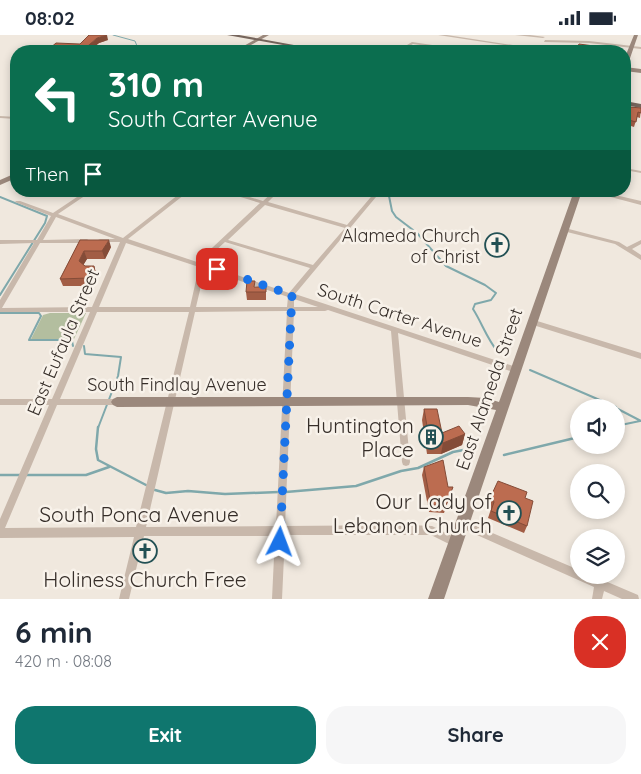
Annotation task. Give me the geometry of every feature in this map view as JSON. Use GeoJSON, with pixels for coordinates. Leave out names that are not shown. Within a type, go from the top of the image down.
{"type":"FeatureCollection","features":[{"type":"Feature","properties":{"kind":"main road"},"geometry":{"type":"LineString","coordinates":[[230,35],[288,45]]}},
{"type":"Feature","properties":{"kind":"street"},"geometry":{"type":"LineString","coordinates":[[248,45],[267,35]]}},
{"type":"Feature","properties":{"kind":"street"},"geometry":{"type":"LineString","coordinates":[[440,35],[504,45]]}},
{"type":"Feature","properties":{"kind":"street"},"geometry":{"type":"LineString","coordinates":[[517,35],[617,45]]}},
{"type":"Feature","properties":{"kind":"street"},"geometry":{"type":"LineString","coordinates":[[636,35],[632,47],[641,48]]}},
{"type":"Feature","properties":{"kind":"street"},"geometry":{"type":"LineString","coordinates":[[408,45],[411,43],[425,45]]}},
{"type":"Feature","properties":{"kind":"street"},"geometry":{"type":"LineString","coordinates":[[81,197],[55,214],[37,241],[0,308],[332,309]]}},
{"type":"Feature","properties":{"kind":"street","name":"East Eufaula Street"},"geometry":{"type":"LineString","coordinates":[[0,531],[124,240],[179,197]]}},
{"type":"Feature","properties":{"kind":"street"},"geometry":{"type":"LineString","coordinates":[[244,197],[349,227]]}},
{"type":"Feature","properties":{"kind":"street"},"geometry":{"type":"LineString","coordinates":[[124,599],[201,264],[270,197]]}},
{"type":"Feature","properties":{"kind":"street"},"geometry":{"type":"LineString","coordinates":[[277,599],[292,295],[374,197]]}},
{"type":"Feature","properties":{"kind":"street","name":"East Alameda Street"},"geometry":{"type":"LineString","coordinates":[[436,599],[576,197]]}},
{"type":"Feature","properties":{"kind":"street"},"geometry":{"type":"LineString","coordinates":[[616,197],[641,203]]}},
{"type":"Feature","properties":{"kind":"street","name":"South Carter Avenue"},"geometry":{"type":"LineString","coordinates":[[18,202],[124,240],[516,369]]}},
{"type":"Feature","properties":{"kind":"street"},"geometry":{"type":"LineString","coordinates":[[565,230],[614,243],[628,249],[641,259]]}},
{"type":"Feature","properties":{"kind":"street"},"geometry":{"type":"LineString","coordinates":[[0,242],[124,240]]}},
{"type":"Feature","properties":{"kind":"street"},"geometry":{"type":"LineString","coordinates":[[224,240],[314,267]]}},
{"type":"Feature","properties":{"kind":"street"},"geometry":{"type":"LineString","coordinates":[[628,249],[641,242]]}},
{"type":"Feature","properties":{"kind":"street"},"geometry":{"type":"LineString","coordinates":[[532,322],[641,356]]}},
{"type":"Feature","properties":{"kind":"street"},"geometry":{"type":"LineString","coordinates":[[394,330],[402,400],[406,461]]}},
{"type":"Feature","properties":{"kind":"street","name":"South Findlay Avenue"},"geometry":{"type":"LineString","coordinates":[[0,402],[402,400],[468,401],[486,403],[503,408]]}},
{"type":"Feature","properties":{"kind":"street"},"geometry":{"type":"LineString","coordinates":[[462,524],[570,571]]}},
{"type":"Feature","properties":{"kind":"street","name":"South Ponca Avenue"},"geometry":{"type":"LineString","coordinates":[[0,531],[140,533],[418,530],[432,531],[456,542]]}},
{"type":"Feature","properties":{"kind":"street"},"geometry":{"type":"LineString","coordinates":[[597,599],[600,584],[634,599]]}},
{"type":"Feature","properties":{"kind":"green space"},"geometry":{"type":"Polygon","coordinates":[[[50,313],[86,313],[74,339],[31,339],[43,315],[50,313]]]}},
{"type":"Feature","properties":{"kind":"building"},"geometry":{"type":"Polygon","coordinates":[[[89,35],[107,35],[97,38],[89,45],[54,45],[56,43],[80,44],[89,35]]]}},
{"type":"Feature","properties":{"kind":"building"},"geometry":{"type":"Polygon","coordinates":[[[631,107],[641,108],[641,113],[638,112],[636,122],[631,121],[631,107]]]}},
{"type":"Feature","properties":{"kind":"building"},"geometry":{"type":"Polygon","coordinates":[[[80,240],[109,240],[102,251],[84,251],[79,261],[85,266],[94,266],[95,272],[88,278],[60,279],[80,240]]]}},
{"type":"Feature","properties":{"kind":"building"},"geometry":{"type":"Polygon","coordinates":[[[247,281],[255,281],[254,287],[266,287],[266,292],[246,292],[247,281]]]}},
{"type":"Feature","properties":{"kind":"building"},"geometry":{"type":"Polygon","coordinates":[[[424,409],[437,409],[442,433],[459,426],[465,434],[443,443],[430,443],[424,409]]]}},
{"type":"Feature","properties":{"kind":"building"},"geometry":{"type":"Polygon","coordinates":[[[443,460],[448,487],[453,487],[446,505],[431,505],[424,467],[443,460]]]}},
{"type":"Feature","properties":{"kind":"building","name":"Our Lady of Lebanon Church"},"geometry":{"type":"Polygon","coordinates":[[[498,481],[527,492],[525,498],[533,501],[527,526],[491,511],[494,502],[491,496],[498,481]]]}},
{"type":"Feature","properties":{"kind":"waterway"},"geometry":{"type":"LineString","coordinates":[[113,35],[135,41],[137,45]]}},
{"type":"Feature","properties":{"kind":"waterway"},"geometry":{"type":"LineString","coordinates":[[0,197],[47,216],[45,223],[0,295]]}},
{"type":"Feature","properties":{"kind":"waterway"},"geometry":{"type":"LineString","coordinates":[[389,197],[392,211],[396,217],[417,233],[446,266],[485,285],[496,293],[491,300],[475,304],[473,309],[498,352],[507,353]]}},
{"type":"Feature","properties":{"kind":"waterway"},"geometry":{"type":"LineString","coordinates":[[0,313],[39,313],[41,316],[29,340],[70,340]]}},
{"type":"Feature","properties":{"kind":"waterway"},"geometry":{"type":"LineString","coordinates":[[72,341],[73,346]]}},
{"type":"Feature","properties":{"kind":"waterway"},"geometry":{"type":"LineString","coordinates":[[84,346],[85,354],[121,357],[118,376],[98,428]]}},
{"type":"Feature","properties":{"kind":"waterway"},"geometry":{"type":"LineString","coordinates":[[530,370],[597,399]]}},
{"type":"Feature","properties":{"kind":"waterway"},"geometry":{"type":"LineString","coordinates":[[625,413],[641,421]]}},
{"type":"Feature","properties":{"kind":"waterway"},"geometry":{"type":"LineString","coordinates":[[625,424],[640,421]]}},
{"type":"Feature","properties":{"kind":"waterway"},"geometry":{"type":"LineString","coordinates":[[98,427],[96,449],[98,460],[146,485]]}},
{"type":"Feature","properties":{"kind":"waterway"},"geometry":{"type":"LineString","coordinates":[[504,455],[570,439]]}},
{"type":"Feature","properties":{"kind":"waterway"},"geometry":{"type":"LineString","coordinates":[[286,492],[356,486],[401,471],[418,468],[453,452],[474,448]]}},
{"type":"Feature","properties":{"kind":"waterway"},"geometry":{"type":"LineString","coordinates":[[26,475],[86,475],[109,467]]}},
{"type":"Feature","properties":{"kind":"waterway"},"geometry":{"type":"LineString","coordinates":[[0,475],[21,475]]}},
{"type":"Feature","properties":{"kind":"waterway"},"geometry":{"type":"LineString","coordinates":[[155,490],[166,493],[188,491],[225,494],[279,492]]}},
{"type":"Feature","properties":{"kind":"place","name":"Alameda Church of Christ"},"geometry":{"type":"Point","coordinates":[497,245]}},
{"type":"Feature","properties":{"kind":"place","name":"Huntington Place"},"geometry":{"type":"Point","coordinates":[431,437]}},
{"type":"Feature","properties":{"kind":"place","name":"Our Lady of Lebanon Church"},"geometry":{"type":"Point","coordinates":[509,513]}},
{"type":"Feature","properties":{"kind":"place","name":"Holiness Church Free"},"geometry":{"type":"Point","coordinates":[145,551]}},
{"type":"Feature","properties":{"kind":"route"},"geometry":{"type":"LineString","coordinates":[[217,269],[292,295],[280,542]]}}]}
